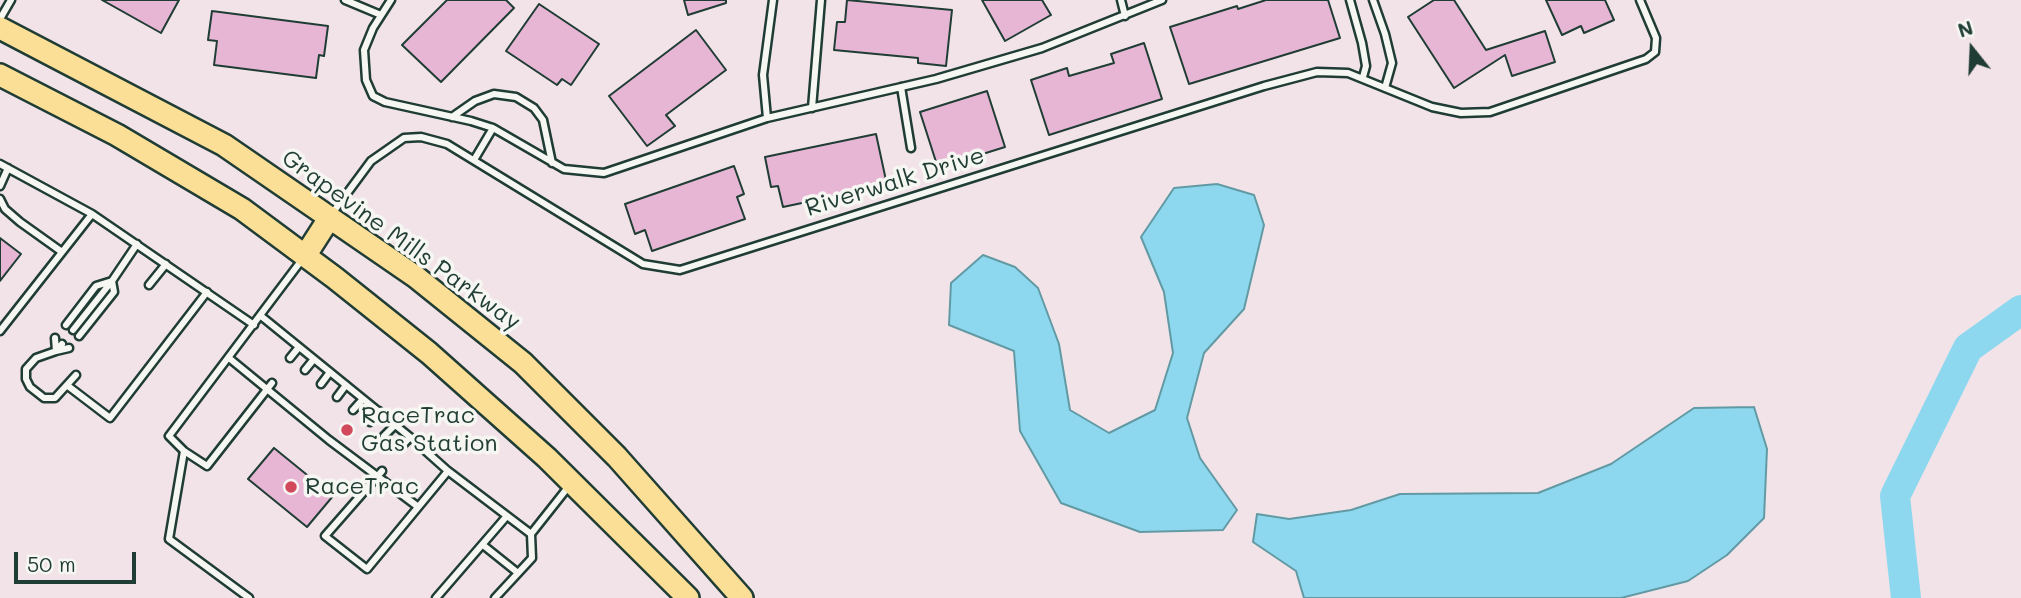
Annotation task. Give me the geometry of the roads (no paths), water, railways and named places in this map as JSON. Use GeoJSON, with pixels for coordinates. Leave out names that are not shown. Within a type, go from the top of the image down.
{"type":"FeatureCollection","features":[{"type":"Feature","properties":{"kind":"main road","name":"Grapevine Mills Parkway"},"geometry":{"type":"LineString","coordinates":[[0,28],[225,145],[416,277],[523,363],[617,457],[742,598]]}},
{"type":"Feature","properties":{"kind":"main road"},"geometry":{"type":"LineString","coordinates":[[0,75],[117,135],[230,202],[305,256],[429,354],[573,481],[688,598]]}},
{"type":"Feature","properties":{"kind":"main road"},"geometry":{"type":"LineString","coordinates":[[305,256],[330,217]]}},
{"type":"Feature","properties":{"kind":"lane"},"geometry":{"type":"LineString","coordinates":[[0,19],[11,0]]}},
{"type":"Feature","properties":{"kind":"lane"},"geometry":{"type":"LineString","coordinates":[[345,0],[381,15]]}},
{"type":"Feature","properties":{"kind":"lane"},"geometry":{"type":"LineString","coordinates":[[391,0],[364,50],[366,80],[373,96],[385,102],[493,128],[564,169],[604,173],[767,118],[901,87],[1042,48],[1162,0]]}},
{"type":"Feature","properties":{"kind":"lane"},"geometry":{"type":"LineString","coordinates":[[767,118],[763,75],[773,0]]}},
{"type":"Feature","properties":{"kind":"lane"},"geometry":{"type":"LineString","coordinates":[[811,108],[821,0]]}},
{"type":"Feature","properties":{"kind":"lane"},"geometry":{"type":"LineString","coordinates":[[1121,0],[1125,16]]}},
{"type":"Feature","properties":{"kind":"lane"},"geometry":{"type":"LineString","coordinates":[[1350,0],[1366,66],[1363,77]]}},
{"type":"Feature","properties":{"kind":"lane"},"geometry":{"type":"LineString","coordinates":[[1373,0],[1392,63],[1385,88]]}},
{"type":"Feature","properties":{"kind":"lane","name":"Riverwalk Drive"},"geometry":{"type":"LineString","coordinates":[[330,217],[371,162],[404,138],[421,137],[447,144],[643,264],[680,270],[1264,86],[1317,72],[1348,73],[1363,77],[1432,107],[1461,113],[1490,112],[1646,59],[1655,52],[1656,38],[1640,0]]}},
{"type":"Feature","properties":{"kind":"lane"},"geometry":{"type":"LineString","coordinates":[[901,87],[911,148]]}},
{"type":"Feature","properties":{"kind":"lane"},"geometry":{"type":"LineString","coordinates":[[452,117],[475,101],[494,94],[516,97],[534,108],[543,120],[552,163]]}},
{"type":"Feature","properties":{"kind":"lane"},"geometry":{"type":"LineString","coordinates":[[474,160],[493,128]]}},
{"type":"Feature","properties":{"kind":"lane"},"geometry":{"type":"LineString","coordinates":[[0,164],[92,214],[254,325]]}},
{"type":"Feature","properties":{"kind":"lane"},"geometry":{"type":"LineString","coordinates":[[0,186],[8,168]]}},
{"type":"Feature","properties":{"kind":"lane"},"geometry":{"type":"LineString","coordinates":[[0,200],[5,209],[20,222],[62,252]]}},
{"type":"Feature","properties":{"kind":"lane"},"geometry":{"type":"LineString","coordinates":[[0,331],[92,214]]}},
{"type":"Feature","properties":{"kind":"lane"},"geometry":{"type":"LineString","coordinates":[[73,330],[137,244]]}},
{"type":"Feature","properties":{"kind":"lane"},"geometry":{"type":"LineString","coordinates":[[272,383],[207,466],[184,451],[169,436],[305,256]]}},
{"type":"Feature","properties":{"kind":"lane"},"geometry":{"type":"LineString","coordinates":[[149,285],[166,264]]}},
{"type":"Feature","properties":{"kind":"lane"},"geometry":{"type":"LineString","coordinates":[[66,324],[96,286],[112,281]]}},
{"type":"Feature","properties":{"kind":"lane"},"geometry":{"type":"LineString","coordinates":[[79,336],[114,292],[112,281]]}},
{"type":"Feature","properties":{"kind":"lane"},"geometry":{"type":"LineString","coordinates":[[68,386],[110,418],[207,292]]}},
{"type":"Feature","properties":{"kind":"lane"},"geometry":{"type":"LineString","coordinates":[[261,316],[379,411],[448,471],[531,534]]}},
{"type":"Feature","properties":{"kind":"lane"},"geometry":{"type":"LineString","coordinates":[[55,338],[56,351]]}},
{"type":"Feature","properties":{"kind":"lane"},"geometry":{"type":"LineString","coordinates":[[56,351],[62,344]]}},
{"type":"Feature","properties":{"kind":"lane"},"geometry":{"type":"LineString","coordinates":[[290,358],[299,347]]}},
{"type":"Feature","properties":{"kind":"lane"},"geometry":{"type":"LineString","coordinates":[[69,348],[36,358],[26,369],[26,379],[30,387],[44,397],[55,398],[76,375]]}},
{"type":"Feature","properties":{"kind":"lane"},"geometry":{"type":"LineString","coordinates":[[229,358],[281,401],[301,411],[316,423],[330,440],[349,449],[377,478],[417,506]]}},
{"type":"Feature","properties":{"kind":"lane"},"geometry":{"type":"LineString","coordinates":[[305,370],[314,359]]}},
{"type":"Feature","properties":{"kind":"lane"},"geometry":{"type":"LineString","coordinates":[[321,384],[330,372]]}},
{"type":"Feature","properties":{"kind":"lane"},"geometry":{"type":"LineString","coordinates":[[337,397],[346,385]]}},
{"type":"Feature","properties":{"kind":"lane"},"geometry":{"type":"LineString","coordinates":[[281,401],[287,394]]}},
{"type":"Feature","properties":{"kind":"lane"},"geometry":{"type":"LineString","coordinates":[[353,410],[363,398]]}},
{"type":"Feature","properties":{"kind":"lane"},"geometry":{"type":"LineString","coordinates":[[370,422],[379,411]]}},
{"type":"Feature","properties":{"kind":"lane"},"geometry":{"type":"LineString","coordinates":[[384,436],[395,425]]}},
{"type":"Feature","properties":{"kind":"lane"},"geometry":{"type":"LineString","coordinates":[[330,440],[335,433]]}},
{"type":"Feature","properties":{"kind":"lane"},"geometry":{"type":"LineString","coordinates":[[401,447],[410,437]]}},
{"type":"Feature","properties":{"kind":"lane"},"geometry":{"type":"LineString","coordinates":[[184,451],[169,539],[249,598]]}},
{"type":"Feature","properties":{"kind":"lane"},"geometry":{"type":"LineString","coordinates":[[382,471],[325,536],[367,569],[448,471]]}},
{"type":"Feature","properties":{"kind":"lane"},"geometry":{"type":"LineString","coordinates":[[495,598],[532,558],[531,534],[573,481]]}},
{"type":"Feature","properties":{"kind":"lane"},"geometry":{"type":"LineString","coordinates":[[436,598],[506,517]]}},
{"type":"Feature","properties":{"kind":"lane"},"geometry":{"type":"LineString","coordinates":[[483,545],[518,573]]}},
{"type":"Feature","properties":{"kind":"water"},"geometry":{"type":"Polygon","coordinates":[[[1217,184],[1254,195],[1264,225],[1244,309],[1204,353],[1187,418],[1200,458],[1237,510],[1223,530],[1140,532],[1061,503],[1020,431],[1014,351],[949,325],[951,283],[983,255],[1015,267],[1038,288],[1059,344],[1070,410],[1109,433],[1155,410],[1173,353],[1164,292],[1141,237],[1174,188],[1217,184]]]}},
{"type":"Feature","properties":{"kind":"water"},"geometry":{"type":"Polygon","coordinates":[[[1754,407],[1767,449],[1764,518],[1727,555],[1688,581],[1621,598],[1304,598],[1296,571],[1253,542],[1257,514],[1289,519],[1351,510],[1400,494],[1538,493],[1611,464],[1694,408],[1754,407]]]}},
{"type":"Feature","properties":{"kind":"waterway"},"geometry":{"type":"LineString","coordinates":[[1906,598],[1895,496],[1968,348],[2021,310]]}},
{"type":"Feature","properties":{"kind":"place","name":"RaceTrac Gas Station"},"geometry":{"type":"Point","coordinates":[347,430]}},
{"type":"Feature","properties":{"kind":"place","name":"RaceTrac"},"geometry":{"type":"Point","coordinates":[291,487]}}]}
